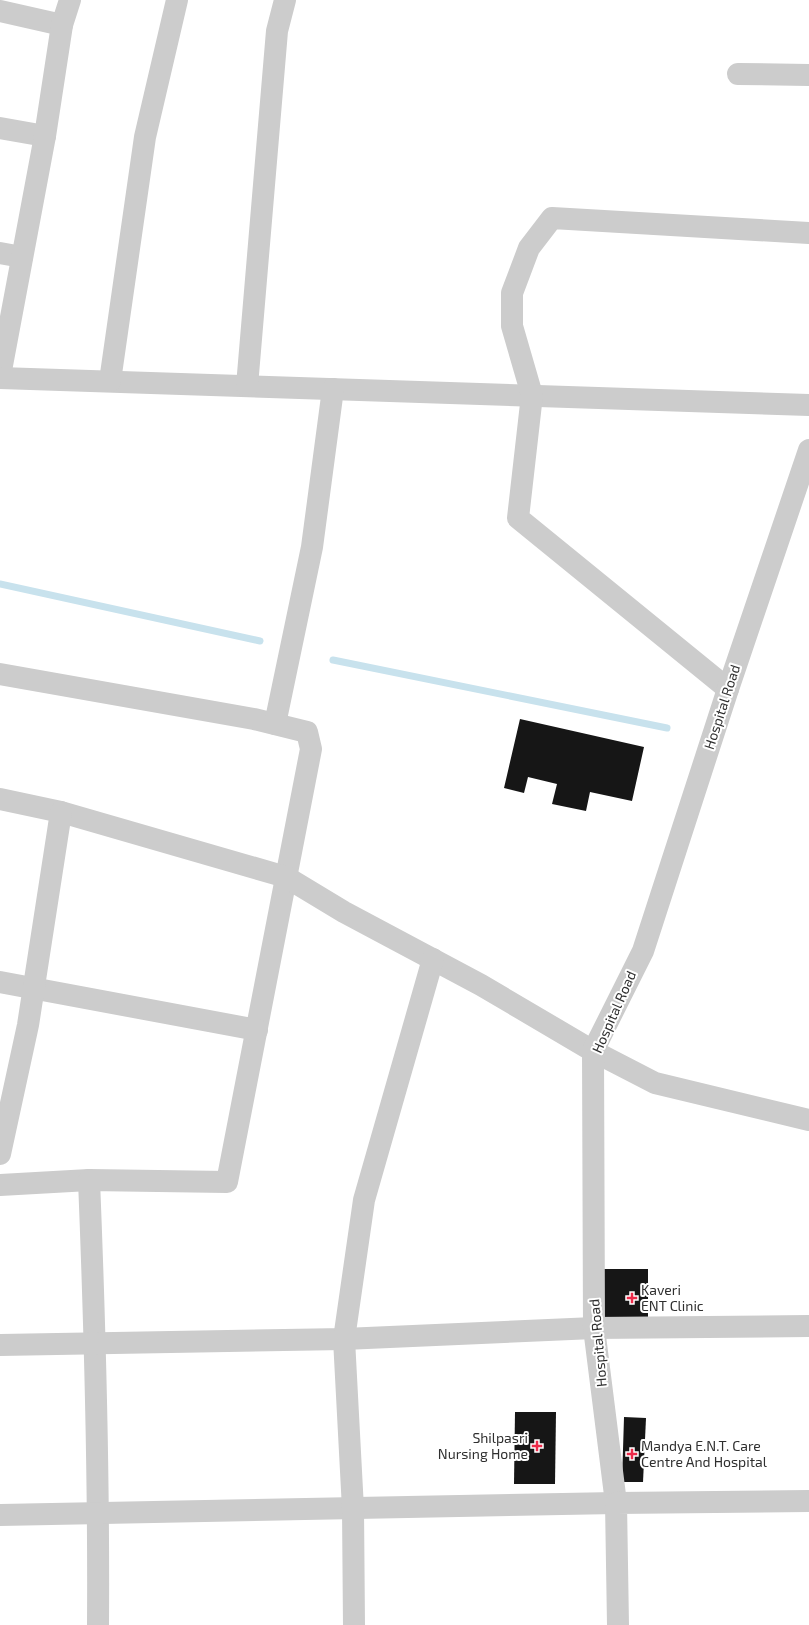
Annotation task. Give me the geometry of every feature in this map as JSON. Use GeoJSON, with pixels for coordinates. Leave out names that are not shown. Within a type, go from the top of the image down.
{"type":"FeatureCollection","features":[{"type":"Feature","properties":{"kind":"street"},"geometry":{"type":"LineString","coordinates":[[70,0],[62,26],[45,136],[0,377],[809,405]]}},
{"type":"Feature","properties":{"kind":"street"},"geometry":{"type":"LineString","coordinates":[[110,382],[145,137],[177,0]]}},
{"type":"Feature","properties":{"kind":"street"},"geometry":{"type":"LineString","coordinates":[[247,386],[277,30],[285,0]]}},
{"type":"Feature","properties":{"kind":"street"},"geometry":{"type":"LineString","coordinates":[[0,11],[62,26]]}},
{"type":"Feature","properties":{"kind":"street"},"geometry":{"type":"LineString","coordinates":[[738,74],[809,75]]}},
{"type":"Feature","properties":{"kind":"street"},"geometry":{"type":"LineString","coordinates":[[0,128],[45,136]]}},
{"type":"Feature","properties":{"kind":"street"},"geometry":{"type":"LineString","coordinates":[[728,689],[518,518],[532,395],[512,326],[512,293],[529,248],[552,218],[809,233]]}},
{"type":"Feature","properties":{"kind":"street"},"geometry":{"type":"LineString","coordinates":[[0,253],[22,257]]}},
{"type":"Feature","properties":{"kind":"street"},"geometry":{"type":"LineString","coordinates":[[275,724],[312,547],[332,389]]}},
{"type":"Feature","properties":{"kind":"street","name":"Hospital Road"},"geometry":{"type":"LineString","coordinates":[[618,1625],[616,1504],[594,1328],[593,1051],[643,951],[728,689],[809,450]]}},
{"type":"Feature","properties":{"kind":"street"},"geometry":{"type":"LineString","coordinates":[[0,674],[275,724],[307,732],[311,748],[228,1182],[88,1180],[0,1185]]}},
{"type":"Feature","properties":{"kind":"street"},"geometry":{"type":"LineString","coordinates":[[0,799],[61,812],[286,877],[344,912],[481,984],[593,1051],[655,1083],[809,1120]]}},
{"type":"Feature","properties":{"kind":"street"},"geometry":{"type":"LineString","coordinates":[[0,1154],[28,1025],[61,812]]}},
{"type":"Feature","properties":{"kind":"street"},"geometry":{"type":"LineString","coordinates":[[354,1625],[353,1509],[344,1339],[364,1200],[434,960]]}},
{"type":"Feature","properties":{"kind":"street"},"geometry":{"type":"LineString","coordinates":[[0,982],[256,1030]]}},
{"type":"Feature","properties":{"kind":"street"},"geometry":{"type":"LineString","coordinates":[[88,1180],[96,1345],[99,1513],[98,1625]]}},
{"type":"Feature","properties":{"kind":"street"},"geometry":{"type":"LineString","coordinates":[[0,1345],[96,1345],[344,1339],[594,1328],[809,1326]]}},
{"type":"Feature","properties":{"kind":"street"},"geometry":{"type":"LineString","coordinates":[[0,1515],[809,1501]]}},
{"type":"Feature","properties":{"kind":"building"},"geometry":{"type":"Polygon","coordinates":[[[520,719],[644,747],[632,801],[590,792],[586,811],[552,804],[557,784],[528,777],[524,793],[504,788],[520,719]]]}},
{"type":"Feature","properties":{"kind":"building"},"geometry":{"type":"Polygon","coordinates":[[[600,1269],[648,1269],[648,1320],[599,1320],[600,1269]]]}},
{"type":"Feature","properties":{"kind":"building"},"geometry":{"type":"Polygon","coordinates":[[[515,1412],[556,1412],[555,1484],[514,1484],[515,1412]]]}},
{"type":"Feature","properties":{"kind":"building"},"geometry":{"type":"Polygon","coordinates":[[[624,1417],[646,1418],[643,1482],[622,1482],[624,1417]]]}},
{"type":"Feature","properties":{"kind":"waterway"},"geometry":{"type":"LineString","coordinates":[[0,584],[260,641]]}},
{"type":"Feature","properties":{"kind":"waterway"},"geometry":{"type":"LineString","coordinates":[[333,660],[667,728]]}},
{"type":"Feature","properties":{"kind":"place","name":"Kaveri ENT Clinic"},"geometry":{"type":"Point","coordinates":[632,1298]}},
{"type":"Feature","properties":{"kind":"place","name":"Shilpasri Nursing Home"},"geometry":{"type":"Point","coordinates":[537,1446]}},
{"type":"Feature","properties":{"kind":"place","name":"Mandya E.N.T. Care Centre And Hospital"},"geometry":{"type":"Point","coordinates":[632,1454]}}]}
